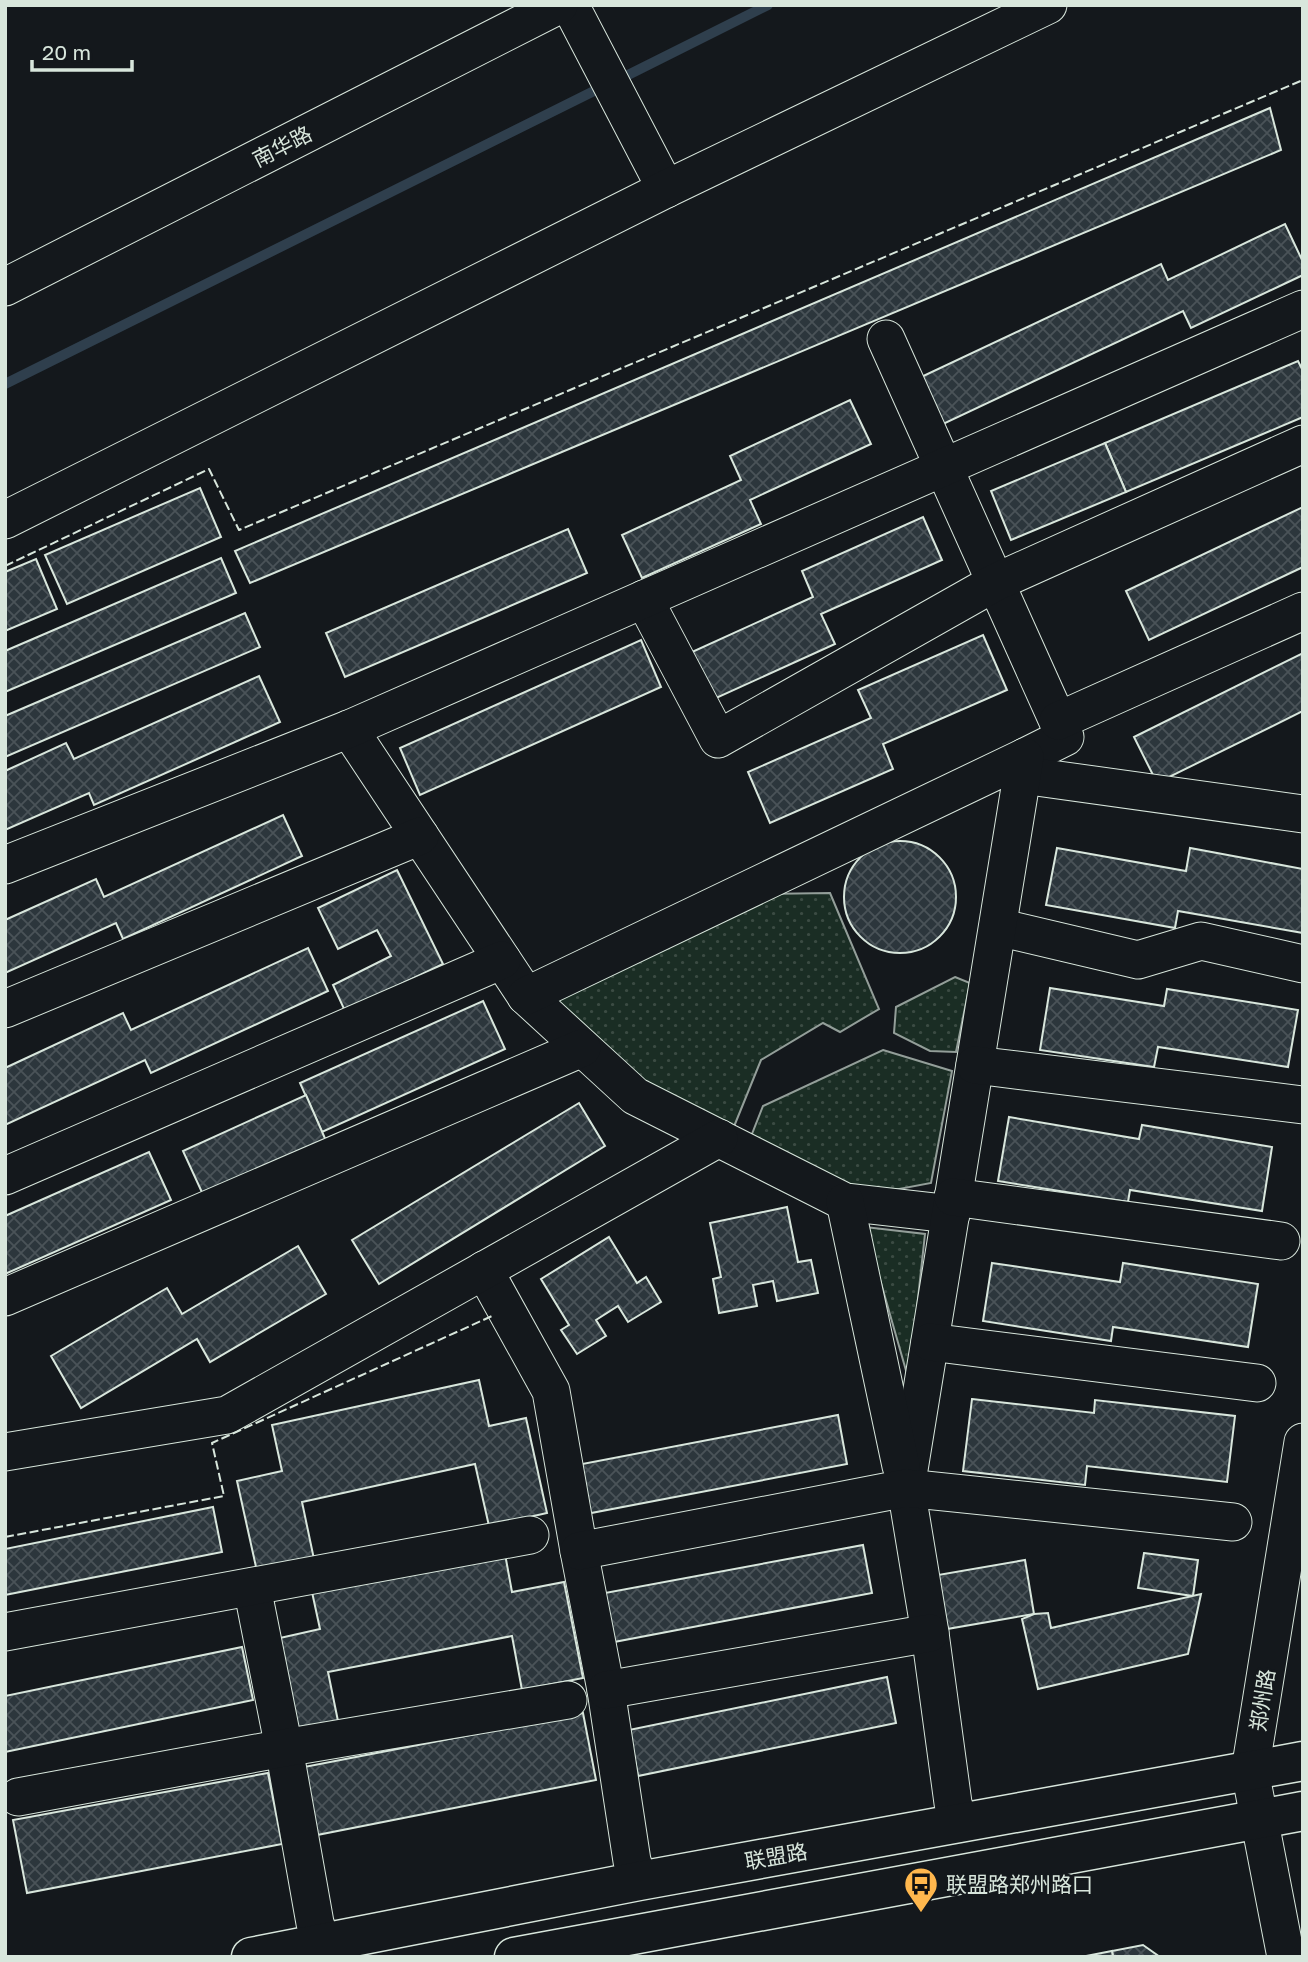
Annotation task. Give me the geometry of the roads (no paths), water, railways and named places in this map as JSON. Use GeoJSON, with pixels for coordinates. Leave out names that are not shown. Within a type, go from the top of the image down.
{"type":"FeatureCollection","features":[{"type":"Feature","properties":{"kind":"main road","name":"联盟路"},"geometry":{"type":"LineString","coordinates":[[251,1957],[639,1881],[1303,1761]]}},
{"type":"Feature","properties":{"kind":"main road"},"geometry":{"type":"LineString","coordinates":[[514,1957],[1303,1811]]}},
{"type":"Feature","properties":{"kind":"street","name":"南华路"},"geometry":{"type":"LineString","coordinates":[[5,287],[559,5]]}},
{"type":"Feature","properties":{"kind":"street"},"geometry":{"type":"LineString","coordinates":[[570,5],[666,189]]}},
{"type":"Feature","properties":{"kind":"street"},"geometry":{"type":"LineString","coordinates":[[5,520],[666,189],[1048,5]]}},
{"type":"Feature","properties":{"kind":"street"},"geometry":{"type":"LineString","coordinates":[[5,865],[349,729],[1303,309]]}},
{"type":"Feature","properties":{"kind":"street"},"geometry":{"type":"LineString","coordinates":[[526,996],[1024,766],[1065,737],[887,339]]}},
{"type":"Feature","properties":{"kind":"street"},"geometry":{"type":"LineString","coordinates":[[644,598],[718,739],[996,582],[1303,444]]}},
{"type":"Feature","properties":{"kind":"street"},"geometry":{"type":"LineString","coordinates":[[1058,721],[1303,611]]}},
{"type":"Feature","properties":{"kind":"street"},"geometry":{"type":"LineString","coordinates":[[349,729],[526,996],[635,1096],[845,1202],[952,1206],[1281,1241]]}},
{"type":"Feature","properties":{"kind":"street"},"geometry":{"type":"LineString","coordinates":[[1024,766],[1303,814]]}},
{"type":"Feature","properties":{"kind":"street"},"geometry":{"type":"LineString","coordinates":[[906,1488],[1024,766]]}},
{"type":"Feature","properties":{"kind":"street"},"geometry":{"type":"LineString","coordinates":[[5,1009],[420,836]]}},
{"type":"Feature","properties":{"kind":"street"},"geometry":{"type":"LineString","coordinates":[[998,927],[1138,960],[1201,941],[1303,964]]}},
{"type":"Feature","properties":{"kind":"street"},"geometry":{"type":"LineString","coordinates":[[5,1176],[502,960]]}},
{"type":"Feature","properties":{"kind":"street"},"geometry":{"type":"LineString","coordinates":[[5,1297],[582,1048]]}},
{"type":"Feature","properties":{"kind":"street"},"geometry":{"type":"LineString","coordinates":[[975,1065],[1303,1105]]}},
{"type":"Feature","properties":{"kind":"street"},"geometry":{"type":"LineString","coordinates":[[5,1452],[228,1415],[719,1138]]}},
{"type":"Feature","properties":{"kind":"street"},"geometry":{"type":"LineString","coordinates":[[845,1202],[906,1488],[930,1633],[953,1803],[959,1823]]}},
{"type":"Feature","properties":{"kind":"street"},"geometry":{"type":"LineString","coordinates":[[484,1270],[551,1391],[606,1690],[632,1861],[639,1881]]}},
{"type":"Feature","properties":{"kind":"street"},"geometry":{"type":"LineString","coordinates":[[930,1342],[1257,1383]]}},
{"type":"Feature","properties":{"kind":"street","name":"郑州路"},"geometry":{"type":"LineString","coordinates":[[1286,1957],[1250,1771],[1303,1442]]}},
{"type":"Feature","properties":{"kind":"street"},"geometry":{"type":"LineString","coordinates":[[579,1551],[906,1488],[1233,1522]]}},
{"type":"Feature","properties":{"kind":"street"},"geometry":{"type":"LineString","coordinates":[[5,1632],[530,1535]]}},
{"type":"Feature","properties":{"kind":"street"},"geometry":{"type":"LineString","coordinates":[[252,1587],[315,1923],[322,1944]]}},
{"type":"Feature","properties":{"kind":"street"},"geometry":{"type":"LineString","coordinates":[[606,1690],[930,1633]]}},
{"type":"Feature","properties":{"kind":"street"},"geometry":{"type":"LineString","coordinates":[[18,1797],[568,1700]]}},
{"type":"Feature","properties":{"kind":"waterway"},"geometry":{"type":"LineString","coordinates":[[618,80],[768,5]]}},
{"type":"Feature","properties":{"kind":"waterway"},"geometry":{"type":"LineString","coordinates":[[5,384],[604,86]]}},
{"type":"Feature","properties":{"kind":"place","name":"联盟路郑州路口"},"geometry":{"type":"Point","coordinates":[921,1914]}}]}
